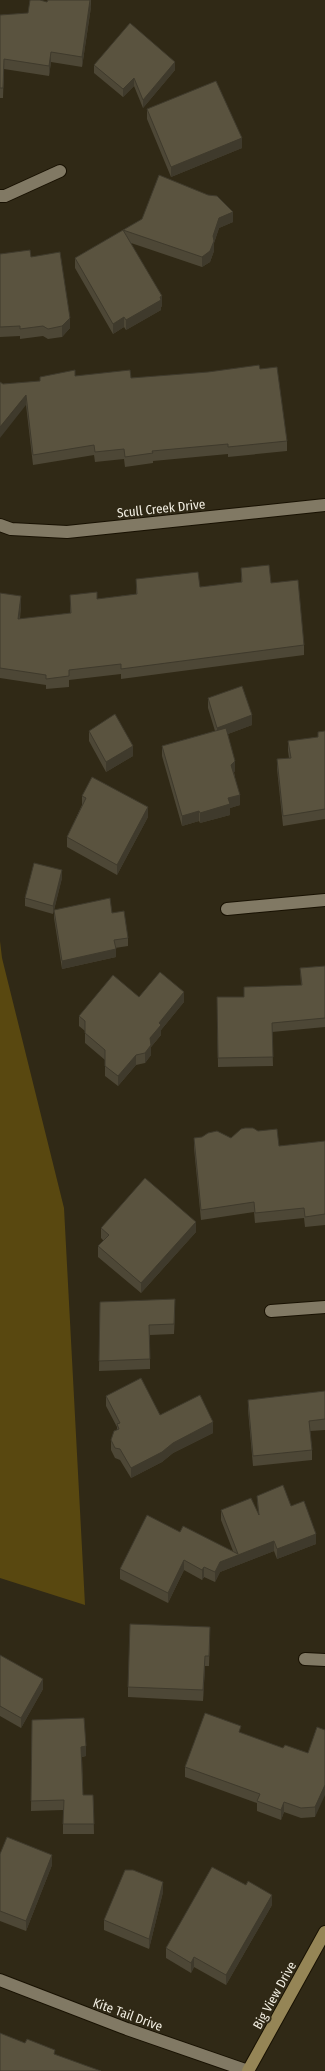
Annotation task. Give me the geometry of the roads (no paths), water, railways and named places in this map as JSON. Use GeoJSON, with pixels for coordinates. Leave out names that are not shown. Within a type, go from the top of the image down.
{"type":"FeatureCollection","features":[{"type":"Feature","properties":{"kind":"street"},"geometry":{"type":"LineString","coordinates":[[0,196],[5,196],[60,171]]}},
{"type":"Feature","properties":{"kind":"street","name":"Scull Creek Drive"},"geometry":{"type":"LineString","coordinates":[[0,526],[11,529],[67,532],[325,505]]}},
{"type":"Feature","properties":{"kind":"street"},"geometry":{"type":"LineString","coordinates":[[227,909],[325,900]]}},
{"type":"Feature","properties":{"kind":"street"},"geometry":{"type":"LineString","coordinates":[[271,1311],[325,1307]]}},
{"type":"Feature","properties":{"kind":"street"},"geometry":{"type":"LineString","coordinates":[[306,1659],[325,1660]]}},
{"type":"Feature","properties":{"kind":"street","name":"Big View Drive"},"geometry":{"type":"LineString","coordinates":[[248,2071],[325,1932]]}},
{"type":"Feature","properties":{"kind":"street","name":"Kite Tail Drive"},"geometry":{"type":"LineString","coordinates":[[0,1980],[127,2029],[248,2071]]}}]}
